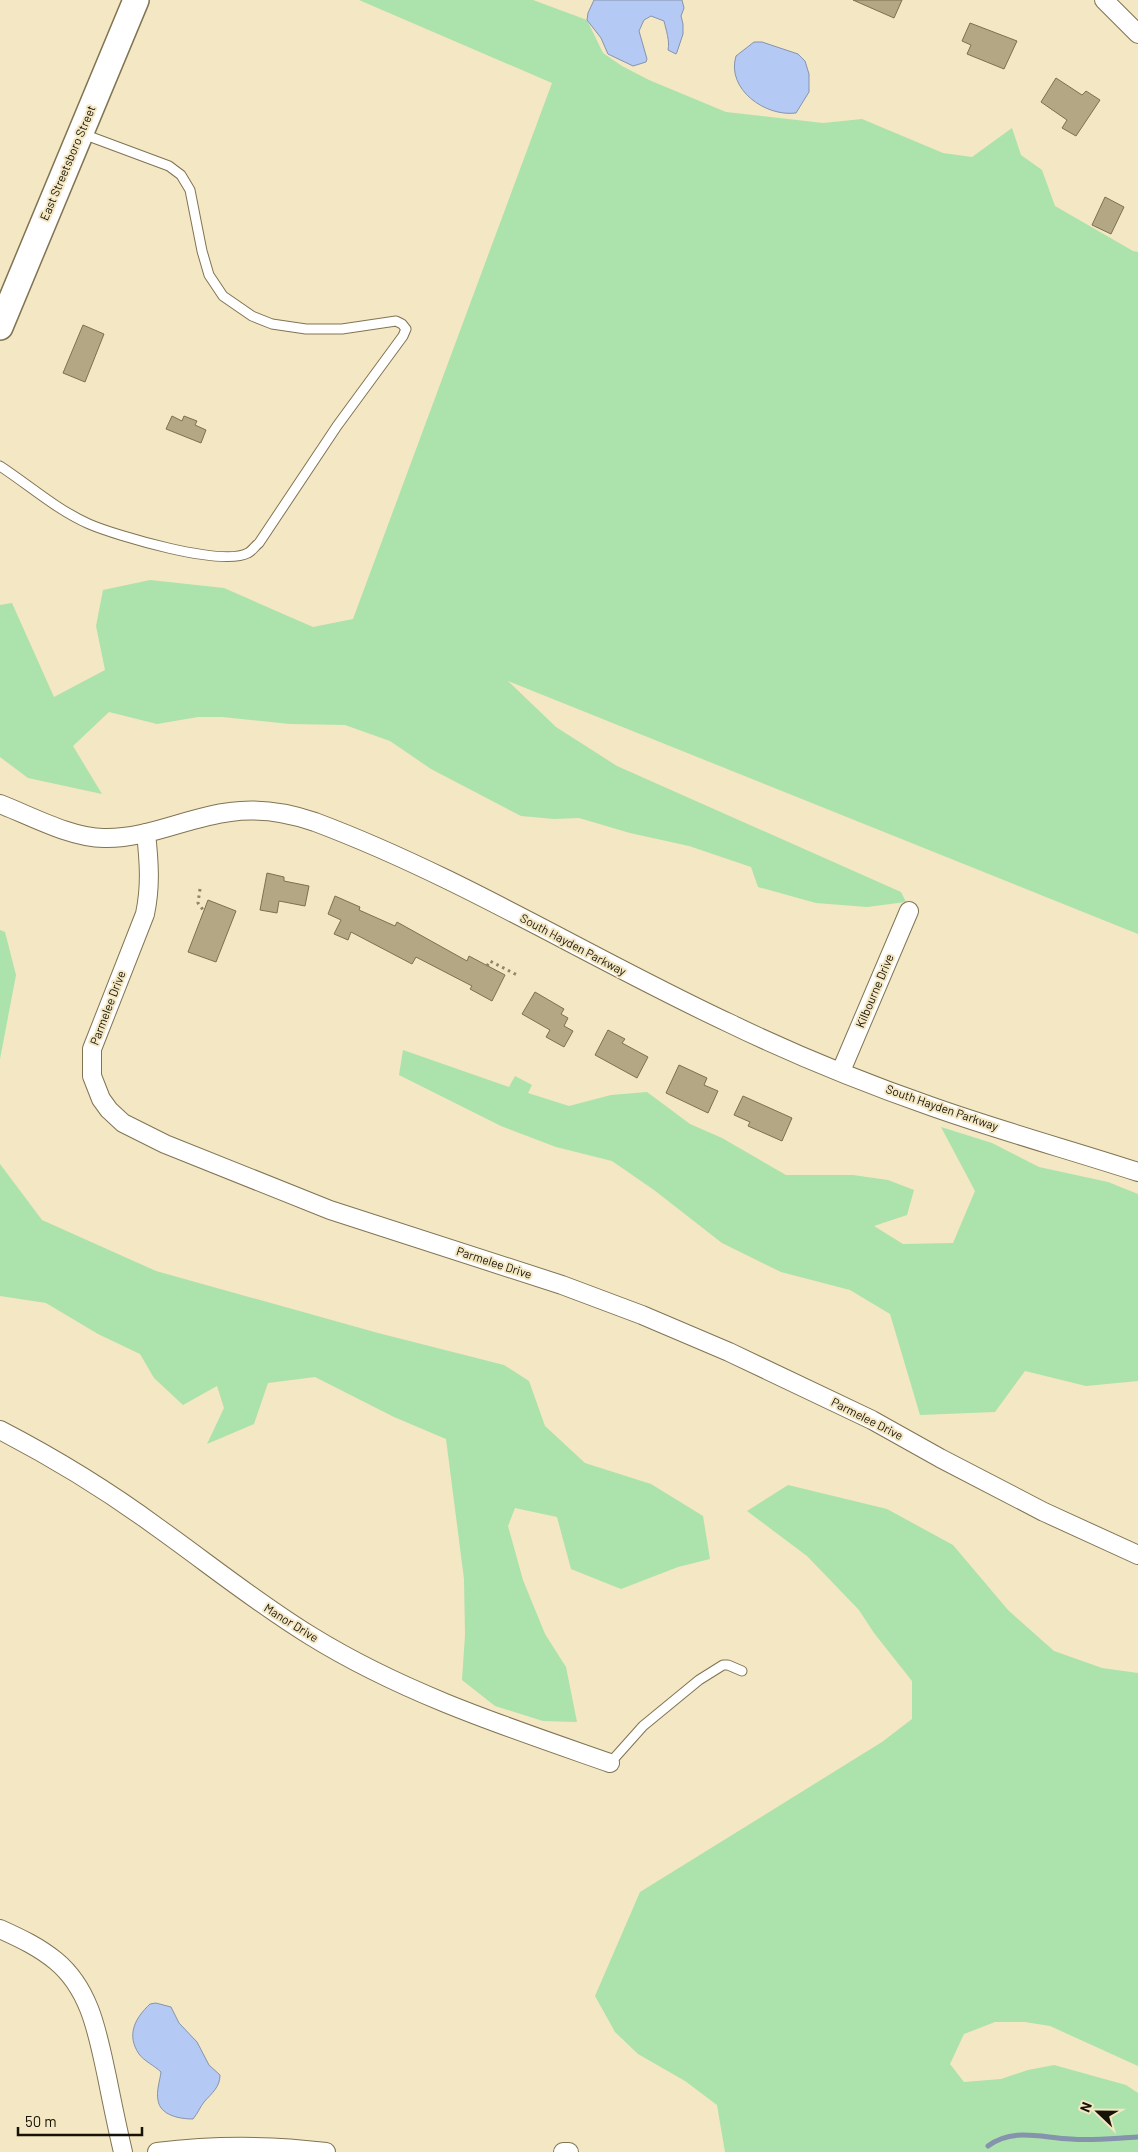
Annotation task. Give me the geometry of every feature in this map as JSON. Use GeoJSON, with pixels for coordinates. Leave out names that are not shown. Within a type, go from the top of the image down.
{"type":"FeatureCollection","features":[{"type":"Feature","properties":{"kind":"main road","name":"East Streetsboro Street"},"geometry":{"type":"LineString","coordinates":[[0,327],[136,0]]}},
{"type":"Feature","properties":{"kind":"street"},"geometry":{"type":"LineString","coordinates":[[1104,0],[1138,34]]}},
{"type":"Feature","properties":{"kind":"street","name":"South Hayden Parkway"},"geometry":{"type":"LineString","coordinates":[[0,804],[77,834],[104,838],[146,833],[231,812],[273,812],[312,821],[381,850],[485,898],[612,966],[731,1024],[841,1071],[933,1107],[1138,1172]]}},
{"type":"Feature","properties":{"kind":"street","name":"Parmelee Drive"},"geometry":{"type":"LineString","coordinates":[[146,833],[150,892],[145,914],[92,1049],[92,1076],[101,1099],[109,1110],[123,1123],[165,1144],[330,1210],[562,1286],[642,1315],[728,1352],[872,1420],[940,1458],[1036,1507],[1138,1555]]}},
{"type":"Feature","properties":{"kind":"street","name":"Kilbourne Drive"},"geometry":{"type":"LineString","coordinates":[[841,1071],[908,910]]}},
{"type":"Feature","properties":{"kind":"street","name":"Manor Drive"},"geometry":{"type":"LineString","coordinates":[[0,1430],[95,1485],[155,1525],[248,1595],[312,1637],[365,1667],[410,1690],[483,1719],[610,1763]]}},
{"type":"Feature","properties":{"kind":"street"},"geometry":{"type":"LineString","coordinates":[[0,1929],[33,1944],[58,1962],[87,2002],[96,2024],[123,2152]]}},
{"type":"Feature","properties":{"kind":"street"},"geometry":{"type":"LineString","coordinates":[[157,2152],[237,2146],[326,2152]]}},
{"type":"Feature","properties":{"kind":"street"},"geometry":{"type":"LineString","coordinates":[[563,2152],[569,2152]]}},
{"type":"Feature","properties":{"kind":"lane"},"geometry":{"type":"LineString","coordinates":[[0,466],[61,509],[89,524],[135,539],[208,557],[230,557],[247,554],[259,543],[337,426],[403,336],[406,329],[396,321],[342,329],[306,329],[272,324],[252,316],[223,296],[209,275],[202,251],[190,190],[181,175],[169,166],[113,147],[80,133]]}},
{"type":"Feature","properties":{"kind":"lane"},"geometry":{"type":"LineString","coordinates":[[610,1763],[643,1726],[699,1680],[723,1665],[728,1665],[742,1672]]}},
{"type":"Feature","properties":{"kind":"path"},"geometry":{"type":"LineString","coordinates":[[200,889],[198,903],[204,911]]}},
{"type":"Feature","properties":{"kind":"path"},"geometry":{"type":"LineString","coordinates":[[488,966],[490,961],[517,975]]}},
{"type":"Feature","properties":{"kind":"green space"},"geometry":{"type":"Polygon","coordinates":[[[359,0],[533,0],[587,20],[603,53],[622,66],[649,80],[726,112],[823,123],[862,119],[943,153],[972,157],[1012,128],[1021,155],[1042,170],[1055,206],[1133,251],[1138,252],[1138,934],[508,681],[556,727],[617,766],[901,892],[906,902],[867,907],[816,903],[758,887],[751,867],[689,846],[630,833],[579,818],[554,819],[521,816],[431,769],[390,741],[345,725],[290,724],[222,717],[198,717],[157,724],[109,712],[73,746],[102,794],[28,778],[0,757],[0,605],[12,603],[54,697],[105,670],[96,626],[103,590],[150,580],[224,588],[313,627],[353,619],[552,83],[359,0]]]}},
{"type":"Feature","properties":{"kind":"green space"},"geometry":{"type":"Polygon","coordinates":[[[0,930],[5,932],[16,975],[0,1059],[0,930]]]}},
{"type":"Feature","properties":{"kind":"green space"},"geometry":{"type":"Polygon","coordinates":[[[403,1050],[509,1087],[515,1076],[532,1085],[528,1093],[569,1106],[611,1095],[647,1092],[690,1124],[722,1138],[786,1175],[853,1175],[888,1180],[914,1190],[907,1215],[874,1226],[903,1244],[953,1243],[975,1191],[941,1127],[992,1143],[1039,1167],[1108,1182],[1138,1194],[1138,1381],[1086,1386],[1025,1371],[995,1412],[920,1415],[890,1314],[850,1290],[781,1272],[722,1243],[654,1190],[612,1161],[556,1147],[501,1126],[399,1075],[403,1050]]]}},
{"type":"Feature","properties":{"kind":"green space"},"geometry":{"type":"Polygon","coordinates":[[[0,1164],[42,1220],[156,1271],[378,1333],[504,1365],[529,1381],[545,1426],[585,1463],[651,1484],[703,1516],[710,1559],[678,1567],[621,1589],[571,1569],[557,1517],[515,1508],[508,1526],[523,1580],[545,1634],[566,1667],[577,1722],[543,1721],[495,1706],[462,1680],[465,1635],[464,1579],[446,1439],[394,1417],[315,1377],[268,1383],[254,1424],[207,1444],[224,1408],[217,1386],[183,1405],[154,1378],[140,1354],[98,1334],[46,1303],[0,1296],[0,1164]]]}},
{"type":"Feature","properties":{"kind":"green space"},"geometry":{"type":"Polygon","coordinates":[[[788,1485],[887,1509],[953,1545],[1008,1610],[1054,1651],[1102,1668],[1138,1673],[1138,2066],[1050,2026],[1025,2022],[995,2022],[964,2034],[950,2064],[964,2082],[1001,2079],[1028,2070],[1054,2065],[1126,2085],[1138,2093],[1138,2152],[725,2152],[717,2105],[685,2081],[638,2054],[615,2032],[595,1996],[640,1892],[882,1742],[912,1719],[912,1681],[874,1633],[859,1610],[807,1556],[747,1511],[788,1485]]]}},
{"type":"Feature","properties":{"kind":"water"},"geometry":{"type":"Polygon","coordinates":[[[594,0],[682,0],[684,8],[681,16],[683,34],[676,54],[668,50],[668,39],[664,21],[651,16],[644,20],[639,31],[647,59],[646,62],[633,66],[608,54],[601,38],[587,20],[594,0]]]}},
{"type":"Feature","properties":{"kind":"water"},"geometry":{"type":"Polygon","coordinates":[[[754,42],[762,42],[798,54],[805,61],[809,74],[809,92],[796,113],[772,110],[761,105],[742,90],[734,68],[736,56],[754,42]]]}},
{"type":"Feature","properties":{"kind":"water"},"geometry":{"type":"Polygon","coordinates":[[[156,2003],[171,2007],[179,2023],[197,2042],[209,2065],[220,2075],[213,2093],[204,2102],[193,2119],[172,2116],[163,2110],[158,2097],[161,2072],[141,2057],[135,2047],[133,2034],[136,2021],[150,2004],[156,2003]]]}},
{"type":"Feature","properties":{"kind":"building"},"geometry":{"type":"Polygon","coordinates":[[[853,0],[902,0],[894,18],[853,0]]]}},
{"type":"Feature","properties":{"kind":"building"},"geometry":{"type":"Polygon","coordinates":[[[970,23],[1017,41],[1004,69],[967,54],[971,45],[962,41],[970,23]]]}},
{"type":"Feature","properties":{"kind":"building"},"geometry":{"type":"Polygon","coordinates":[[[1056,78],[1082,95],[1086,91],[1100,100],[1076,136],[1062,128],[1067,120],[1041,102],[1056,78]]]}},
{"type":"Feature","properties":{"kind":"building"},"geometry":{"type":"Polygon","coordinates":[[[1105,197],[1124,207],[1111,234],[1092,225],[1105,197]]]}},
{"type":"Feature","properties":{"kind":"building"},"geometry":{"type":"Polygon","coordinates":[[[83,325],[104,334],[85,382],[63,373],[83,325]]]}},
{"type":"Feature","properties":{"kind":"building"},"geometry":{"type":"Polygon","coordinates":[[[172,416],[182,421],[184,416],[197,421],[195,425],[206,430],[201,443],[166,429],[172,416]]]}},
{"type":"Feature","properties":{"kind":"building"},"geometry":{"type":"Polygon","coordinates":[[[267,873],[284,877],[284,881],[309,886],[305,906],[279,901],[277,913],[260,910],[267,873]]]}},
{"type":"Feature","properties":{"kind":"building"},"geometry":{"type":"Polygon","coordinates":[[[335,896],[360,907],[359,910],[395,926],[397,922],[467,961],[469,956],[505,975],[492,1001],[470,989],[472,986],[416,957],[412,964],[351,932],[348,940],[334,934],[341,920],[328,914],[335,896]]]}},
{"type":"Feature","properties":{"kind":"building"},"geometry":{"type":"Polygon","coordinates":[[[208,900],[236,911],[216,962],[188,952],[208,900]]]}},
{"type":"Feature","properties":{"kind":"building"},"geometry":{"type":"Polygon","coordinates":[[[535,992],[564,1009],[561,1014],[568,1018],[564,1026],[573,1031],[564,1047],[546,1037],[550,1030],[522,1014],[535,992]]]}},
{"type":"Feature","properties":{"kind":"building"},"geometry":{"type":"Polygon","coordinates":[[[608,1030],[625,1039],[622,1043],[648,1057],[637,1078],[595,1055],[608,1030]]]}},
{"type":"Feature","properties":{"kind":"building"},"geometry":{"type":"Polygon","coordinates":[[[679,1065],[707,1078],[704,1085],[718,1091],[708,1113],[666,1093],[679,1065]]]}},
{"type":"Feature","properties":{"kind":"building"},"geometry":{"type":"Polygon","coordinates":[[[743,1096],[792,1118],[782,1141],[748,1126],[750,1122],[734,1115],[743,1096]]]}},
{"type":"Feature","properties":{"kind":"waterway"},"geometry":{"type":"LineString","coordinates":[[988,2146],[998,2140],[1018,2135],[1088,2140],[1138,2137]]}}]}
